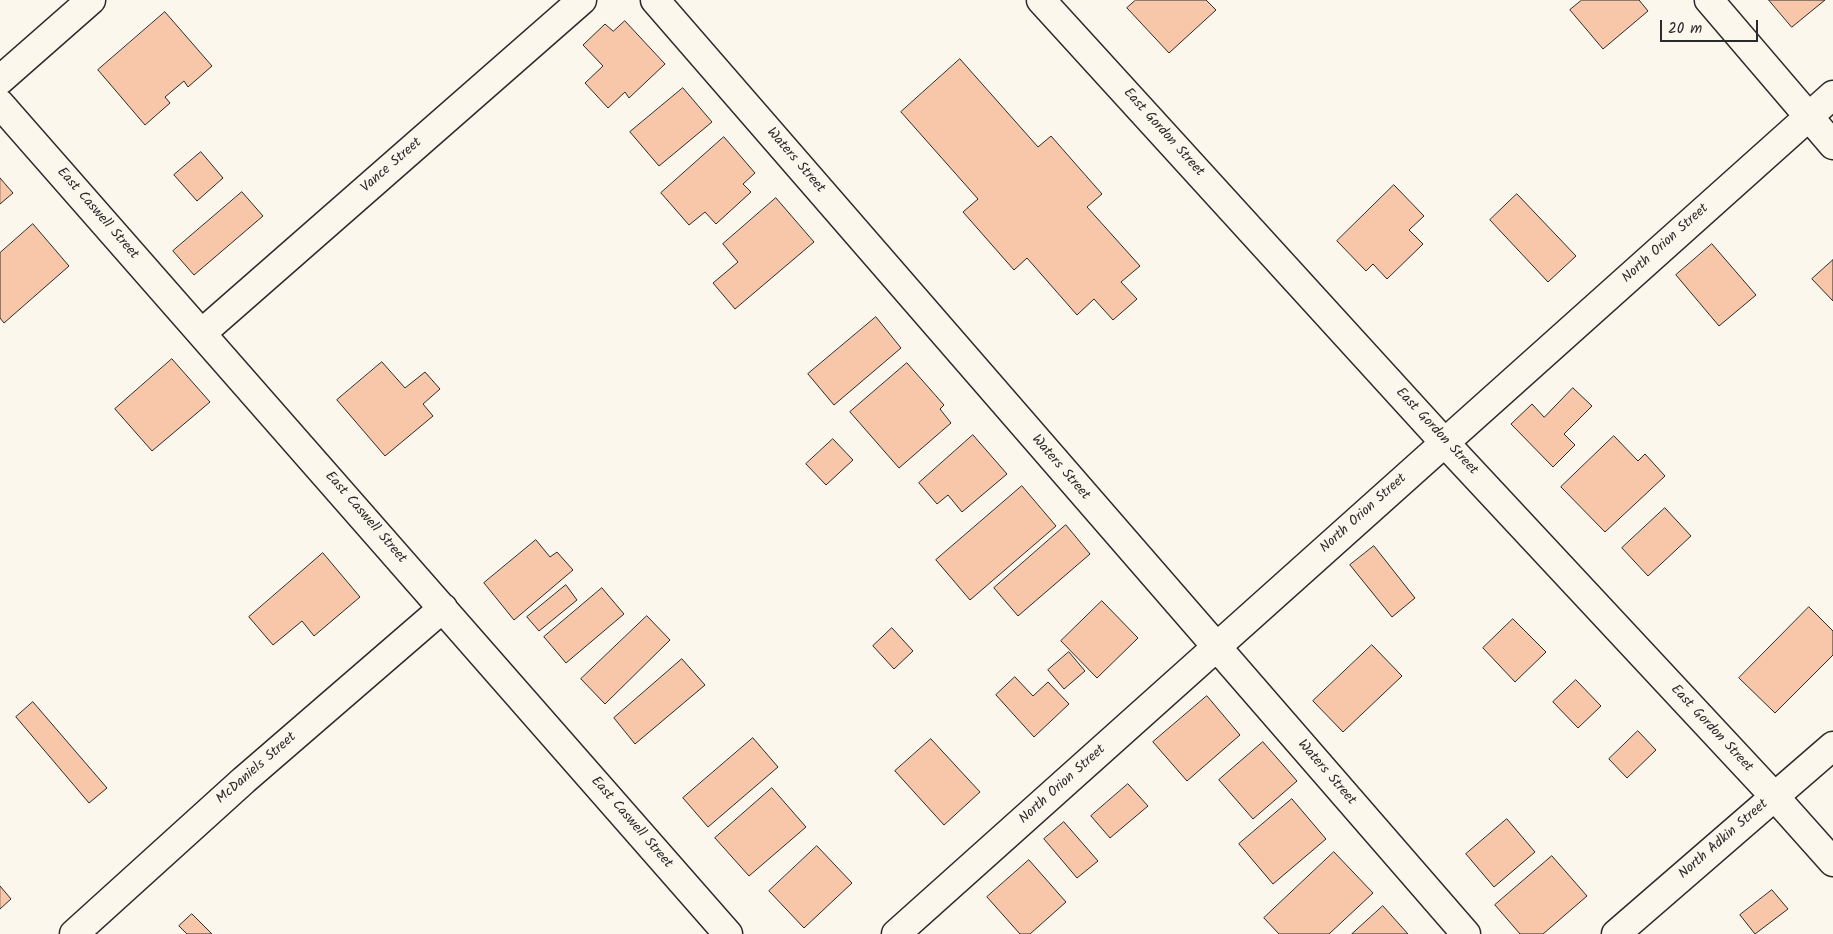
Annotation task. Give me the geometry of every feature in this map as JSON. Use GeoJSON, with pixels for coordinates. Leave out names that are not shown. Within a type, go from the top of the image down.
{"type":"FeatureCollection","features":[{"type":"Feature","properties":{"kind":"street"},"geometry":{"type":"LineString","coordinates":[[0,80],[91,0]]}},
{"type":"Feature","properties":{"kind":"street","name":"Vance Street"},"geometry":{"type":"LineString","coordinates":[[202,333],[582,0]]}},
{"type":"Feature","properties":{"kind":"street","name":"Waters Street"},"geometry":{"type":"LineString","coordinates":[[655,0],[1466,934]]}},
{"type":"Feature","properties":{"kind":"street","name":"East Gordon Street"},"geometry":{"type":"LineString","coordinates":[[1041,0],[1444,442],[1775,797],[1833,862]]}},
{"type":"Feature","properties":{"kind":"street"},"geometry":{"type":"LineString","coordinates":[[1709,0],[1833,145]]}},
{"type":"Feature","properties":{"kind":"street","name":"North Orion Street"},"geometry":{"type":"LineString","coordinates":[[896,934],[1833,95]]}},
{"type":"Feature","properties":{"kind":"street","name":"East Caswell Street"},"geometry":{"type":"LineString","coordinates":[[0,104],[728,934]]}},
{"type":"Feature","properties":{"kind":"street","name":"McDaniels Street"},"geometry":{"type":"LineString","coordinates":[[74,934],[244,780],[443,608]]}},
{"type":"Feature","properties":{"kind":"street","name":"North Adkin Street"},"geometry":{"type":"LineString","coordinates":[[1616,934],[1833,746]]}},
{"type":"Feature","properties":{"kind":"building"},"geometry":{"type":"Polygon","coordinates":[[[1136,0],[1206,0],[1216,10],[1169,53],[1127,8],[1136,0]]]}},
{"type":"Feature","properties":{"kind":"building"},"geometry":{"type":"Polygon","coordinates":[[[1582,0],[1639,0],[1648,11],[1603,49],[1570,10],[1582,0]]]}},
{"type":"Feature","properties":{"kind":"building"},"geometry":{"type":"Polygon","coordinates":[[[1769,0],[1825,0],[1792,27],[1769,0]]]}},
{"type":"Feature","properties":{"kind":"building"},"geometry":{"type":"Polygon","coordinates":[[[165,12],[212,66],[188,87],[184,81],[165,97],[170,103],[145,125],[98,70],[165,12]]]}},
{"type":"Feature","properties":{"kind":"building"},"geometry":{"type":"Polygon","coordinates":[[[625,21],[665,64],[629,98],[625,92],[608,108],[585,83],[603,66],[583,45],[605,24],[613,31],[625,21]]]}},
{"type":"Feature","properties":{"kind":"building"},"geometry":{"type":"Polygon","coordinates":[[[960,59],[1038,147],[1051,136],[1102,194],[1087,207],[1140,266],[1121,282],[1137,299],[1113,320],[1094,299],[1077,315],[1027,258],[1014,270],[963,212],[978,199],[901,112],[960,59]]]}},
{"type":"Feature","properties":{"kind":"building"},"geometry":{"type":"Polygon","coordinates":[[[683,88],[712,122],[659,166],[630,132],[683,88]]]}},
{"type":"Feature","properties":{"kind":"building"},"geometry":{"type":"Polygon","coordinates":[[[724,137],[755,173],[743,184],[751,192],[716,224],[705,212],[689,225],[661,193],[724,137]]]}},
{"type":"Feature","properties":{"kind":"building"},"geometry":{"type":"Polygon","coordinates":[[[201,152],[223,178],[197,201],[174,175],[201,152]]]}},
{"type":"Feature","properties":{"kind":"building"},"geometry":{"type":"Polygon","coordinates":[[[0,178],[13,193],[0,204],[0,178]]]}},
{"type":"Feature","properties":{"kind":"building"},"geometry":{"type":"Polygon","coordinates":[[[1394,185],[1424,216],[1409,230],[1423,244],[1387,279],[1373,264],[1366,271],[1337,241],[1394,185]]]}},
{"type":"Feature","properties":{"kind":"building"},"geometry":{"type":"Polygon","coordinates":[[[242,192],[263,216],[194,275],[173,251],[242,192]]]}},
{"type":"Feature","properties":{"kind":"building"},"geometry":{"type":"Polygon","coordinates":[[[1517,194],[1576,256],[1548,282],[1490,220],[1517,194]]]}},
{"type":"Feature","properties":{"kind":"building"},"geometry":{"type":"Polygon","coordinates":[[[776,198],[814,242],[735,309],[713,283],[738,262],[723,244],[776,198]]]}},
{"type":"Feature","properties":{"kind":"building"},"geometry":{"type":"Polygon","coordinates":[[[33,224],[69,266],[4,323],[0,318],[0,253],[33,224]]]}},
{"type":"Feature","properties":{"kind":"building"},"geometry":{"type":"Polygon","coordinates":[[[1712,244],[1756,295],[1719,326],[1676,275],[1712,244]]]}},
{"type":"Feature","properties":{"kind":"building"},"geometry":{"type":"Polygon","coordinates":[[[1833,260],[1833,301],[1812,279],[1833,260]]]}},
{"type":"Feature","properties":{"kind":"building"},"geometry":{"type":"Polygon","coordinates":[[[876,317],[901,348],[834,405],[808,374],[876,317]]]}},
{"type":"Feature","properties":{"kind":"building"},"geometry":{"type":"Polygon","coordinates":[[[172,359],[210,402],[152,451],[115,409],[172,359]]]}},
{"type":"Feature","properties":{"kind":"building"},"geometry":{"type":"Polygon","coordinates":[[[382,362],[405,388],[425,372],[440,389],[423,404],[433,416],[385,456],[337,400],[382,362]]]}},
{"type":"Feature","properties":{"kind":"building"},"geometry":{"type":"Polygon","coordinates":[[[907,363],[944,405],[940,409],[951,423],[899,468],[850,412],[907,363]]]}},
{"type":"Feature","properties":{"kind":"building"},"geometry":{"type":"Polygon","coordinates":[[[1573,388],[1592,406],[1564,434],[1575,445],[1553,467],[1511,424],[1532,404],[1544,417],[1573,388]]]}},
{"type":"Feature","properties":{"kind":"building"},"geometry":{"type":"Polygon","coordinates":[[[973,435],[1007,474],[962,512],[948,495],[937,504],[919,483],[973,435]]]}},
{"type":"Feature","properties":{"kind":"building"},"geometry":{"type":"Polygon","coordinates":[[[1614,436],[1638,461],[1645,454],[1665,476],[1605,532],[1561,487],[1614,436]]]}},
{"type":"Feature","properties":{"kind":"building"},"geometry":{"type":"Polygon","coordinates":[[[833,439],[853,460],[826,485],[806,464],[833,439]]]}},
{"type":"Feature","properties":{"kind":"building"},"geometry":{"type":"Polygon","coordinates":[[[1022,486],[1056,526],[970,600],[936,560],[1022,486]]]}},
{"type":"Feature","properties":{"kind":"building"},"geometry":{"type":"Polygon","coordinates":[[[1665,508],[1691,536],[1648,576],[1622,548],[1665,508]]]}},
{"type":"Feature","properties":{"kind":"building"},"geometry":{"type":"Polygon","coordinates":[[[1066,525],[1090,554],[1018,616],[994,588],[1066,525]]]}},
{"type":"Feature","properties":{"kind":"building"},"geometry":{"type":"Polygon","coordinates":[[[536,540],[550,557],[557,552],[573,570],[514,620],[484,583],[536,540]]]}},
{"type":"Feature","properties":{"kind":"building"},"geometry":{"type":"Polygon","coordinates":[[[1374,546],[1415,598],[1392,617],[1350,565],[1374,546]]]}},
{"type":"Feature","properties":{"kind":"building"},"geometry":{"type":"Polygon","coordinates":[[[323,553],[360,597],[314,636],[302,621],[273,645],[249,617],[323,553]]]}},
{"type":"Feature","properties":{"kind":"building"},"geometry":{"type":"Polygon","coordinates":[[[566,585],[577,600],[539,631],[527,617],[566,585]]]}},
{"type":"Feature","properties":{"kind":"building"},"geometry":{"type":"Polygon","coordinates":[[[602,588],[624,614],[566,663],[544,637],[602,588]]]}},
{"type":"Feature","properties":{"kind":"building"},"geometry":{"type":"Polygon","coordinates":[[[1102,601],[1138,638],[1097,678],[1061,641],[1102,601]]]}},
{"type":"Feature","properties":{"kind":"building"},"geometry":{"type":"Polygon","coordinates":[[[1809,607],[1833,631],[1833,655],[1775,713],[1739,678],[1809,607]]]}},
{"type":"Feature","properties":{"kind":"building"},"geometry":{"type":"Polygon","coordinates":[[[647,616],[670,640],[605,704],[581,679],[647,616]]]}},
{"type":"Feature","properties":{"kind":"building"},"geometry":{"type":"Polygon","coordinates":[[[1513,619],[1546,652],[1515,682],[1483,648],[1513,619]]]}},
{"type":"Feature","properties":{"kind":"building"},"geometry":{"type":"Polygon","coordinates":[[[892,628],[913,651],[894,669],[873,646],[892,628]]]}},
{"type":"Feature","properties":{"kind":"building"},"geometry":{"type":"Polygon","coordinates":[[[1372,645],[1402,676],[1343,732],[1313,701],[1372,645]]]}},
{"type":"Feature","properties":{"kind":"building"},"geometry":{"type":"Polygon","coordinates":[[[1069,652],[1085,671],[1064,689],[1048,670],[1069,652]]]}},
{"type":"Feature","properties":{"kind":"building"},"geometry":{"type":"Polygon","coordinates":[[[682,659],[705,685],[635,744],[614,718],[682,659]]]}},
{"type":"Feature","properties":{"kind":"building"},"geometry":{"type":"Polygon","coordinates":[[[1015,677],[1033,696],[1048,682],[1069,704],[1034,737],[996,695],[1015,677]]]}},
{"type":"Feature","properties":{"kind":"building"},"geometry":{"type":"Polygon","coordinates":[[[1576,680],[1601,706],[1578,728],[1553,702],[1576,680]]]}},
{"type":"Feature","properties":{"kind":"building"},"geometry":{"type":"Polygon","coordinates":[[[1207,696],[1240,735],[1187,781],[1153,742],[1207,696]]]}},
{"type":"Feature","properties":{"kind":"building"},"geometry":{"type":"Polygon","coordinates":[[[33,702],[107,788],[89,803],[16,717],[33,702]]]}},
{"type":"Feature","properties":{"kind":"building"},"geometry":{"type":"Polygon","coordinates":[[[1638,731],[1656,750],[1627,778],[1609,759],[1638,731]]]}},
{"type":"Feature","properties":{"kind":"building"},"geometry":{"type":"Polygon","coordinates":[[[753,738],[778,767],[708,827],[683,798],[753,738]]]}},
{"type":"Feature","properties":{"kind":"building"},"geometry":{"type":"Polygon","coordinates":[[[931,739],[980,792],[944,825],[895,771],[931,739]]]}},
{"type":"Feature","properties":{"kind":"building"},"geometry":{"type":"Polygon","coordinates":[[[1263,742],[1297,781],[1253,819],[1219,780],[1263,742]]]}},
{"type":"Feature","properties":{"kind":"building"},"geometry":{"type":"Polygon","coordinates":[[[1128,784],[1148,806],[1110,838],[1091,816],[1128,784]]]}},
{"type":"Feature","properties":{"kind":"building"},"geometry":{"type":"Polygon","coordinates":[[[772,788],[806,827],[749,876],[715,838],[772,788]]]}},
{"type":"Feature","properties":{"kind":"building"},"geometry":{"type":"Polygon","coordinates":[[[1292,799],[1326,839],[1273,884],[1239,844],[1292,799]]]}},
{"type":"Feature","properties":{"kind":"building"},"geometry":{"type":"Polygon","coordinates":[[[1507,819],[1535,852],[1494,887],[1466,854],[1507,819]]]}},
{"type":"Feature","properties":{"kind":"building"},"geometry":{"type":"Polygon","coordinates":[[[1064,822],[1098,861],[1077,878],[1044,839],[1064,822]]]}},
{"type":"Feature","properties":{"kind":"building"},"geometry":{"type":"Polygon","coordinates":[[[817,846],[852,883],[804,928],[769,891],[817,846]]]}},
{"type":"Feature","properties":{"kind":"building"},"geometry":{"type":"Polygon","coordinates":[[[1334,852],[1373,893],[1329,934],[1279,934],[1264,918],[1334,852]]]}},
{"type":"Feature","properties":{"kind":"building"},"geometry":{"type":"Polygon","coordinates":[[[1552,856],[1587,896],[1543,934],[1520,934],[1495,905],[1552,856]]]}},
{"type":"Feature","properties":{"kind":"building"},"geometry":{"type":"Polygon","coordinates":[[[1029,860],[1066,902],[1030,934],[1020,934],[987,897],[1029,860]]]}},
{"type":"Feature","properties":{"kind":"building"},"geometry":{"type":"Polygon","coordinates":[[[0,886],[11,899],[0,909],[0,886]]]}},
{"type":"Feature","properties":{"kind":"building"},"geometry":{"type":"Polygon","coordinates":[[[1772,890],[1788,909],[1755,934],[1740,915],[1772,890]]]}},
{"type":"Feature","properties":{"kind":"building"},"geometry":{"type":"Polygon","coordinates":[[[1383,906],[1408,934],[1352,934],[1383,906]]]}},
{"type":"Feature","properties":{"kind":"building"},"geometry":{"type":"Polygon","coordinates":[[[192,914],[212,934],[187,934],[179,926],[192,914]]]}}]}
